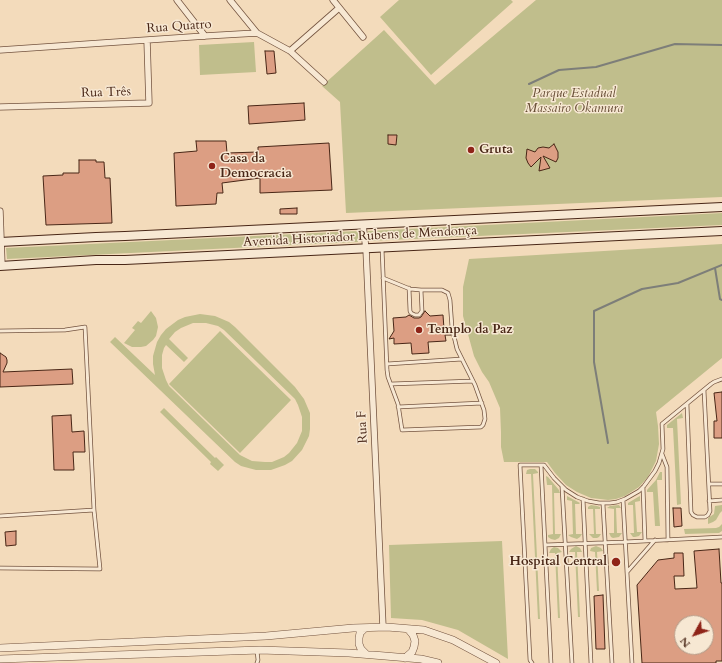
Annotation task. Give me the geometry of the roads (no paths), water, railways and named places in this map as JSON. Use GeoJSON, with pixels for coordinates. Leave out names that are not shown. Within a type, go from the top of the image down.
{"type":"FeatureCollection","features":[{"type":"Feature","properties":{"kind":"main road","name":"Avenida Historiador Rubens de Mendonça"},"geometry":{"type":"LineString","coordinates":[[1,242],[722,207]]}},
{"type":"Feature","properties":{"kind":"main road","name":"Avenida Historiador Rubens de Mendonça"},"geometry":{"type":"LineString","coordinates":[[1,266],[96,260],[366,249],[722,231]]}},
{"type":"Feature","properties":{"kind":"street"},"geometry":{"type":"LineString","coordinates":[[178,0],[205,36]]}},
{"type":"Feature","properties":{"kind":"street"},"geometry":{"type":"LineString","coordinates":[[230,0],[257,33],[290,52],[324,82]]}},
{"type":"Feature","properties":{"kind":"street"},"geometry":{"type":"LineString","coordinates":[[333,0],[363,37]]}},
{"type":"Feature","properties":{"kind":"street"},"geometry":{"type":"LineString","coordinates":[[290,52],[339,8]]}},
{"type":"Feature","properties":{"kind":"street","name":"Rua Quatro"},"geometry":{"type":"LineString","coordinates":[[0,50],[257,33]]}},
{"type":"Feature","properties":{"kind":"street","name":"Rua Três"},"geometry":{"type":"LineString","coordinates":[[0,107],[149,103],[147,40]]}},
{"type":"Feature","properties":{"kind":"street"},"geometry":{"type":"LineString","coordinates":[[0,211],[1,266]]}},
{"type":"Feature","properties":{"kind":"street","name":"Rua F"},"geometry":{"type":"LineString","coordinates":[[364,225],[383,627]]}},
{"type":"Feature","properties":{"kind":"street"},"geometry":{"type":"LineString","coordinates":[[0,648],[266,636],[383,627],[424,630],[454,640],[496,663]]}},
{"type":"Feature","properties":{"kind":"street"},"geometry":{"type":"LineString","coordinates":[[365,628],[360,633],[359,644],[361,649],[366,654]]}},
{"type":"Feature","properties":{"kind":"street"},"geometry":{"type":"LineString","coordinates":[[405,658],[412,652],[415,641],[413,635],[408,629]]}},
{"type":"Feature","properties":{"kind":"street"},"geometry":{"type":"LineString","coordinates":[[0,659],[15,661],[257,650],[366,654],[438,663]]}},
{"type":"Feature","properties":{"kind":"lane"},"geometry":{"type":"LineString","coordinates":[[382,248],[383,278],[387,364],[388,377],[395,395],[402,430],[479,428],[483,425],[485,419],[484,410],[474,381],[457,350],[452,328],[448,293],[442,290],[420,290],[409,288],[383,278]]}},
{"type":"Feature","properties":{"kind":"lane"},"geometry":{"type":"LineString","coordinates":[[409,288],[410,311],[415,315],[422,311],[420,290]]}},
{"type":"Feature","properties":{"kind":"lane"},"geometry":{"type":"LineString","coordinates":[[0,331],[65,330],[85,327],[94,510],[100,569],[0,568]]}},
{"type":"Feature","properties":{"kind":"lane"},"geometry":{"type":"LineString","coordinates":[[387,364],[462,360]]}},
{"type":"Feature","properties":{"kind":"lane"},"geometry":{"type":"LineString","coordinates":[[532,663],[530,660],[520,465],[544,465],[554,478],[571,493],[594,503],[604,504],[623,500],[643,487],[650,480],[660,463],[664,443],[662,424],[714,382],[722,379]]}},
{"type":"Feature","properties":{"kind":"lane"},"geometry":{"type":"LineString","coordinates":[[391,384],[474,381]]}},
{"type":"Feature","properties":{"kind":"lane"},"geometry":{"type":"LineString","coordinates":[[686,404],[691,512],[693,515],[701,518],[705,517],[710,511],[704,390]]}},
{"type":"Feature","properties":{"kind":"lane"},"geometry":{"type":"LineString","coordinates":[[398,407],[482,403]]}},
{"type":"Feature","properties":{"kind":"lane"},"geometry":{"type":"LineString","coordinates":[[662,454],[666,467],[668,540]]}},
{"type":"Feature","properties":{"kind":"lane"},"geometry":{"type":"LineString","coordinates":[[541,465],[551,663]]}},
{"type":"Feature","properties":{"kind":"lane"},"geometry":{"type":"LineString","coordinates":[[709,484],[722,484]]}},
{"type":"Feature","properties":{"kind":"lane"},"geometry":{"type":"LineString","coordinates":[[562,486],[572,663]]}},
{"type":"Feature","properties":{"kind":"lane"},"geometry":{"type":"LineString","coordinates":[[643,487],[645,541]]}},
{"type":"Feature","properties":{"kind":"lane"},"geometry":{"type":"LineString","coordinates":[[583,499],[591,663]]}},
{"type":"Feature","properties":{"kind":"lane"},"geometry":{"type":"LineString","coordinates":[[623,500],[632,663]]}},
{"type":"Feature","properties":{"kind":"lane"},"geometry":{"type":"LineString","coordinates":[[709,501],[722,500]]}},
{"type":"Feature","properties":{"kind":"lane"},"geometry":{"type":"LineString","coordinates":[[604,504],[612,663]]}},
{"type":"Feature","properties":{"kind":"lane"},"geometry":{"type":"LineString","coordinates":[[0,516],[94,510]]}},
{"type":"Feature","properties":{"kind":"lane"},"geometry":{"type":"LineString","coordinates":[[545,545],[722,537]]}},
{"type":"Feature","properties":{"kind":"lane"},"geometry":{"type":"LineString","coordinates":[[627,572],[655,540]]}},
{"type":"Feature","properties":{"kind":"lane"},"geometry":{"type":"LineString","coordinates":[[257,650],[258,662]]}},
{"type":"Feature","properties":{"kind":"waterway"},"geometry":{"type":"LineString","coordinates":[[529,84],[559,70],[596,67],[675,44],[722,45]]}},
{"type":"Feature","properties":{"kind":"waterway"},"geometry":{"type":"LineString","coordinates":[[608,443],[594,362],[594,311],[642,289],[678,283],[722,265]]}},
{"type":"Feature","properties":{"kind":"waterway"},"geometry":{"type":"LineString","coordinates":[[715,268],[720,299],[722,300]]}},
{"type":"Feature","properties":{"kind":"place","name":"Gruta"},"geometry":{"type":"Point","coordinates":[471,150]}},
{"type":"Feature","properties":{"kind":"place","name":"Casa da Democracia"},"geometry":{"type":"Point","coordinates":[212,166]}},
{"type":"Feature","properties":{"kind":"place","name":"Templo da Paz"},"geometry":{"type":"Point","coordinates":[419,330]}},
{"type":"Feature","properties":{"kind":"place","name":"Hospital Central"},"geometry":{"type":"Point","coordinates":[616,562]}},
{"type":"Feature","properties":{"kind":"park label","name":"Parque Estadual Massairo Okamura"},"geometry":{"type":"Point","coordinates":[574,102]}}]}
